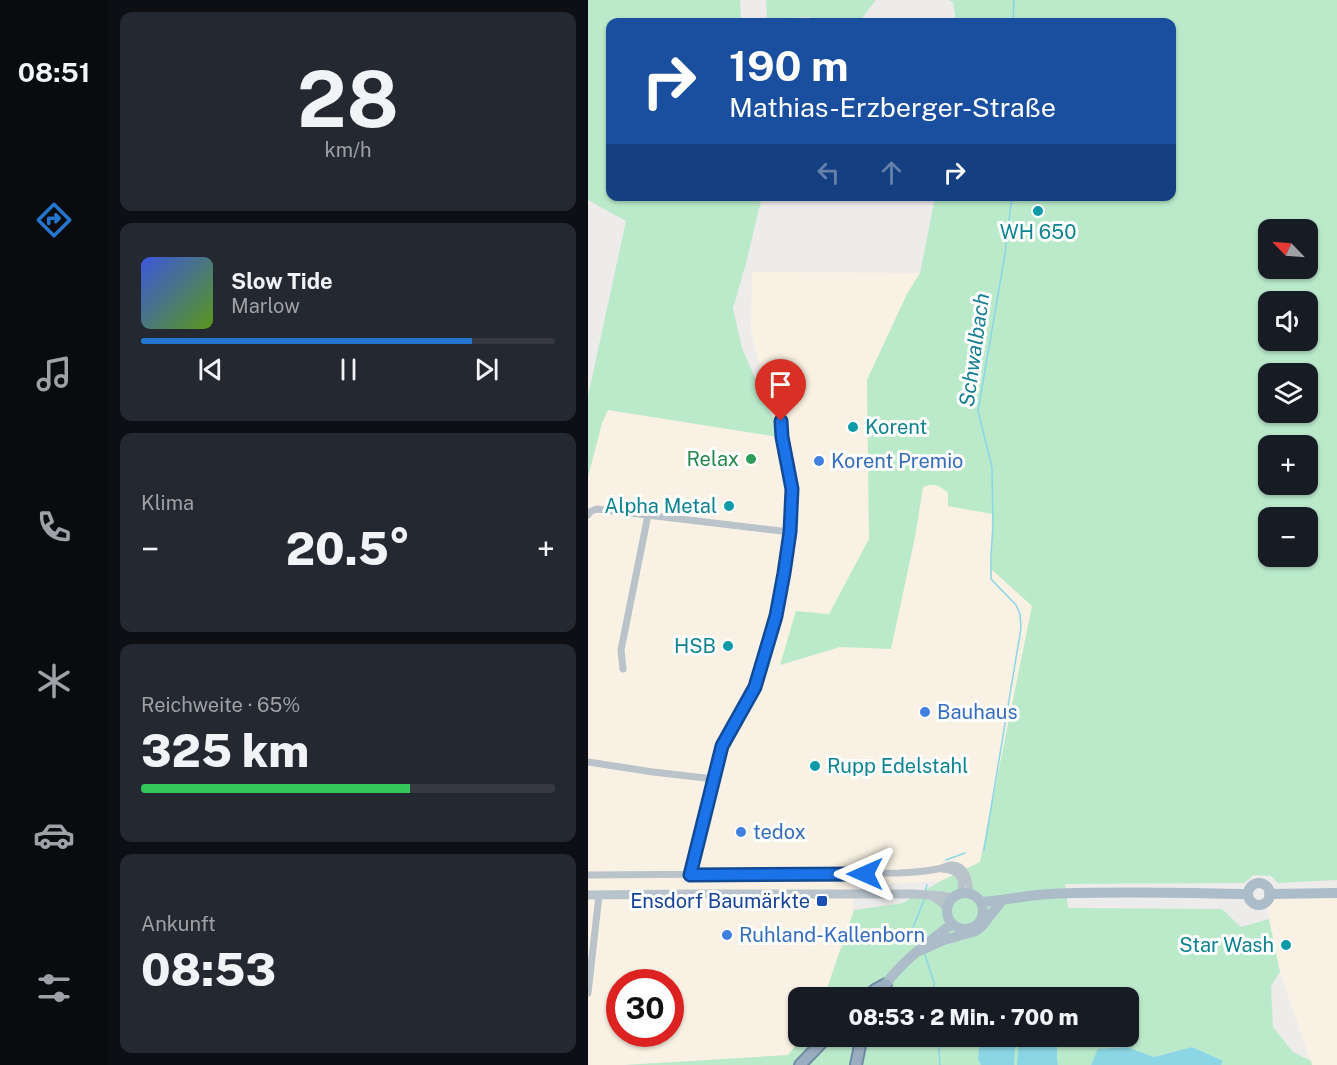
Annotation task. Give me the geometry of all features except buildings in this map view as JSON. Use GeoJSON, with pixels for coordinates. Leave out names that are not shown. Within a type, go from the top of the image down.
{"type":"FeatureCollection","features":[{"type":"Feature","properties":{"kind":"highway"},"geometry":{"type":"LineString","coordinates":[[880,987],[886,984]]}},
{"type":"Feature","properties":{"kind":"highway"},"geometry":{"type":"LineString","coordinates":[[800,1065],[817,1047]]}},
{"type":"Feature","properties":{"kind":"highway"},"geometry":{"type":"LineString","coordinates":[[857,1065],[860,1047]]}},
{"type":"Feature","properties":{"kind":"main road"},"geometry":{"type":"LineString","coordinates":[[982,907],[1030,895],[1248,894],[1251,902],[1260,904],[1265,902],[1269,894],[1337,892]]}},
{"type":"Feature","properties":{"kind":"main road"},"geometry":{"type":"LineString","coordinates":[[588,895],[914,894],[957,898],[975,895],[982,907],[979,923],[968,929],[952,924],[947,913],[957,898]]}},
{"type":"Feature","properties":{"kind":"main road"},"geometry":{"type":"LineString","coordinates":[[929,945],[976,931],[1002,902]]}},
{"type":"Feature","properties":{"kind":"main road"},"geometry":{"type":"LineString","coordinates":[[886,984],[914,955],[952,924]]}},
{"type":"Feature","properties":{"kind":"street"},"geometry":{"type":"LineString","coordinates":[[690,875],[722,746],[755,687],[776,616],[790,532],[792,489],[781,421]]}},
{"type":"Feature","properties":{"kind":"street"},"geometry":{"type":"LineString","coordinates":[[588,515],[597,509],[790,532]]}},
{"type":"Feature","properties":{"kind":"street"},"geometry":{"type":"LineString","coordinates":[[623,669],[621,650],[648,515]]}},
{"type":"Feature","properties":{"kind":"street"},"geometry":{"type":"LineString","coordinates":[[588,762],[714,779]]}},
{"type":"Feature","properties":{"kind":"street"},"geometry":{"type":"LineString","coordinates":[[588,875],[899,873],[939,869],[953,865],[962,868],[968,878],[957,898]]}},
{"type":"Feature","properties":{"kind":"street"},"geometry":{"type":"LineString","coordinates":[[588,993],[600,895]]}},
{"type":"Feature","properties":{"kind":"shaded area"},"geometry":{"type":"Polygon","coordinates":[[[752,272],[920,273],[907,294],[867,380],[869,539],[829,615],[781,665],[840,647],[891,649],[915,537],[923,487],[932,484],[940,485],[948,492],[949,506],[992,514],[991,569],[1032,606],[980,863],[941,881],[852,886],[854,910],[827,987],[788,987],[788,1047],[795,1047],[789,1055],[588,1065],[588,477],[602,423],[608,410],[778,437],[751,331],[752,272]]]}},
{"type":"Feature","properties":{"kind":"shaded area"},"geometry":{"type":"Polygon","coordinates":[[[1276,898],[1337,898],[1337,1065],[1312,1065],[1280,972],[1267,907],[1276,898]]]}},
{"type":"Feature","properties":{"kind":"green space"},"geometry":{"type":"Polygon","coordinates":[[[588,0],[740,0],[741,18],[606,18],[606,201],[761,201],[733,308],[742,348],[779,437],[608,410],[602,423],[588,477],[588,396],[626,221],[588,200],[588,0]]]}},
{"type":"Feature","properties":{"kind":"green space"},"geometry":{"type":"Polygon","coordinates":[[[766,0],[876,0],[862,18],[767,18],[766,0]]]}},
{"type":"Feature","properties":{"kind":"green space"},"geometry":{"type":"Polygon","coordinates":[[[949,0],[1337,0],[1337,880],[1278,883],[1271,876],[1254,875],[1244,883],[1065,884],[1068,908],[1222,909],[1241,927],[1269,919],[1280,972],[1271,986],[1273,1027],[1293,1052],[1311,1061],[1312,1065],[1221,1065],[1222,1061],[1192,1047],[1154,1057],[1127,1047],[1139,1047],[1139,987],[827,987],[854,910],[903,903],[980,862],[1032,606],[991,569],[992,514],[948,506],[948,493],[942,488],[933,485],[923,487],[915,537],[891,649],[840,647],[780,665],[796,611],[829,614],[869,539],[867,380],[907,294],[920,273],[934,201],[1176,201],[1176,18],[955,18],[953,2],[949,0]]]}},
{"type":"Feature","properties":{"kind":"green space"},"geometry":{"type":"Polygon","coordinates":[[[794,1047],[1127,1047],[1099,1049],[1091,1065],[624,1065],[788,1055],[794,1047]]]}},
{"type":"Feature","properties":{"kind":"water"},"geometry":{"type":"Polygon","coordinates":[[[979,1047],[1015,1047],[1014,1065],[981,1065],[978,1059],[979,1047]]]}},
{"type":"Feature","properties":{"kind":"water"},"geometry":{"type":"Polygon","coordinates":[[[1018,1047],[1057,1047],[1058,1065],[1017,1065],[1018,1047]]]}},
{"type":"Feature","properties":{"kind":"water"},"geometry":{"type":"Polygon","coordinates":[[[1127,1047],[1154,1057],[1192,1047],[1223,1061],[1221,1065],[1091,1065],[1098,1049],[1127,1047]]]}},
{"type":"Feature","properties":{"kind":"waterway","name":"Schwalbach"},"geometry":{"type":"LineString","coordinates":[[1013,18],[1014,0]]}},
{"type":"Feature","properties":{"kind":"waterway","name":"Schwalbach"},"geometry":{"type":"LineString","coordinates":[[984,850],[1021,628],[1020,614],[1016,605],[991,579],[992,467],[978,411],[1005,254],[1011,201]]}},
{"type":"Feature","properties":{"kind":"waterway"},"geometry":{"type":"LineString","coordinates":[[946,860],[965,853]]}},
{"type":"Feature","properties":{"kind":"waterway","name":"Schwalbach"},"geometry":{"type":"LineString","coordinates":[[925,892],[927,885]]}},
{"type":"Feature","properties":{"kind":"waterway","name":"Schwalbach"},"geometry":{"type":"LineString","coordinates":[[919,943],[912,930],[924,900]]}},
{"type":"Feature","properties":{"kind":"waterway","name":"Schwalbach"},"geometry":{"type":"LineString","coordinates":[[925,955],[934,987]]}},
{"type":"Feature","properties":{"kind":"waterway","name":"Schwalbach"},"geometry":{"type":"LineString","coordinates":[[939,1047],[940,1065]]}},
{"type":"Feature","properties":{"kind":"place","name":"WH 650"},"geometry":{"type":"Point","coordinates":[1038,211]}},
{"type":"Feature","properties":{"kind":"place","name":"Korent"},"geometry":{"type":"Point","coordinates":[853,427]}},
{"type":"Feature","properties":{"kind":"place","name":"Relax"},"geometry":{"type":"Point","coordinates":[751,459]}},
{"type":"Feature","properties":{"kind":"place","name":"Korent Premio"},"geometry":{"type":"Point","coordinates":[819,461]}},
{"type":"Feature","properties":{"kind":"place","name":"Alpha Metal"},"geometry":{"type":"Point","coordinates":[729,506]}},
{"type":"Feature","properties":{"kind":"place","name":"HSB"},"geometry":{"type":"Point","coordinates":[728,646]}},
{"type":"Feature","properties":{"kind":"place","name":"Bauhaus"},"geometry":{"type":"Point","coordinates":[925,712]}},
{"type":"Feature","properties":{"kind":"place","name":"Rupp Edelstahl"},"geometry":{"type":"Point","coordinates":[815,766]}},
{"type":"Feature","properties":{"kind":"place","name":"tedox"},"geometry":{"type":"Point","coordinates":[741,832]}},
{"type":"Feature","properties":{"kind":"place","name":"Ensdorf Baumärkte"},"geometry":{"type":"Point","coordinates":[822,901]}},
{"type":"Feature","properties":{"kind":"place","name":"Ruhland-Kallenborn"},"geometry":{"type":"Point","coordinates":[727,935]}},
{"type":"Feature","properties":{"kind":"place","name":"Star Wash"},"geometry":{"type":"Point","coordinates":[1286,945]}},
{"type":"Feature","properties":{"kind":"route"},"geometry":{"type":"LineString","coordinates":[[781,421],[792,489],[792,512],[776,616],[755,687],[722,746],[690,875],[865,874]]}}]}
